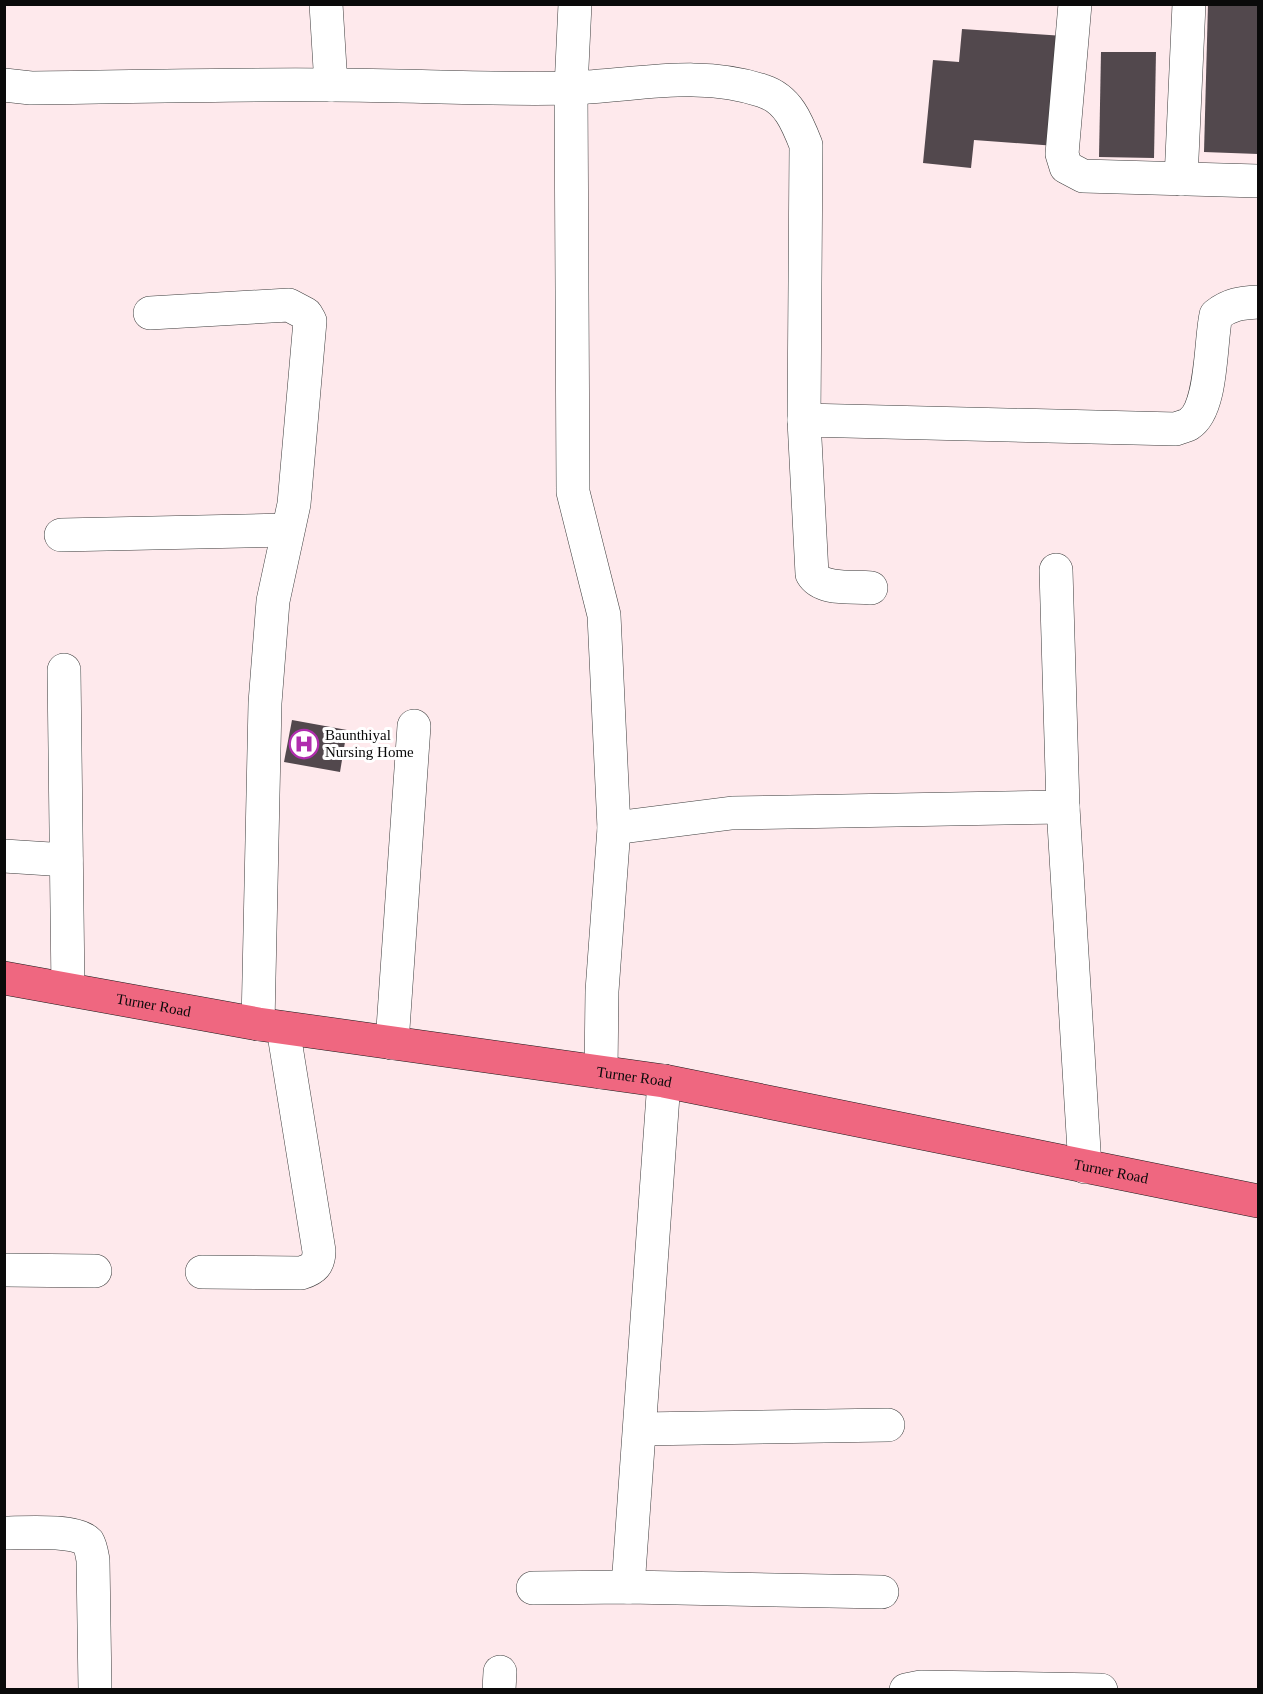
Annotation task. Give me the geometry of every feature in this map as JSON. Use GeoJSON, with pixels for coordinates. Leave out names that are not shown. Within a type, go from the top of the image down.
{"type":"FeatureCollection","features":[{"type":"Feature","properties":{"kind":"main road","name":"Turner Road"},"geometry":{"type":"LineString","coordinates":[[4,978],[270,1026],[664,1081],[1258,1201]]}},
{"type":"Feature","properties":{"kind":"street"},"geometry":{"type":"LineString","coordinates":[[326,4],[331,85]]}},
{"type":"Feature","properties":{"kind":"street"},"geometry":{"type":"LineString","coordinates":[[574,4],[571,88],[573,492],[604,615],[614,828],[602,991],[601,1072]]}},
{"type":"Feature","properties":{"kind":"street"},"geometry":{"type":"LineString","coordinates":[[1075,4],[1062,154],[1066,167],[1083,176],[1258,181]]}},
{"type":"Feature","properties":{"kind":"street"},"geometry":{"type":"LineString","coordinates":[[1181,179],[1189,4]]}},
{"type":"Feature","properties":{"kind":"street"},"geometry":{"type":"LineString","coordinates":[[4,85],[31,88],[331,85],[571,88],[675,79],[735,83],[765,91],[786,104],[798,123],[806,145],[804,420],[812,574],[816,580],[825,585],[871,588]]}},
{"type":"Feature","properties":{"kind":"street"},"geometry":{"type":"LineString","coordinates":[[804,420],[1176,429],[1190,424],[1198,414],[1205,398],[1216,315],[1238,303],[1258,302]]}},
{"type":"Feature","properties":{"kind":"street"},"geometry":{"type":"LineString","coordinates":[[150,313],[289,305],[306,314],[310,321],[294,504],[273,601],[265,703],[270,1026],[319,1251],[318,1262],[311,1270],[302,1273],[202,1272]]}},
{"type":"Feature","properties":{"kind":"street"},"geometry":{"type":"LineString","coordinates":[[61,535],[287,530]]}},
{"type":"Feature","properties":{"kind":"street"},"geometry":{"type":"LineString","coordinates":[[1056,570],[1063,807],[1085,1167]]}},
{"type":"Feature","properties":{"kind":"street"},"geometry":{"type":"LineString","coordinates":[[64,670],[68,989]]}},
{"type":"Feature","properties":{"kind":"street"},"geometry":{"type":"LineString","coordinates":[[392,1043],[414,726]]}},
{"type":"Feature","properties":{"kind":"street"},"geometry":{"type":"LineString","coordinates":[[614,828],[732,813],[1063,807]]}},
{"type":"Feature","properties":{"kind":"street"},"geometry":{"type":"LineString","coordinates":[[4,856],[66,860]]}},
{"type":"Feature","properties":{"kind":"street"},"geometry":{"type":"LineString","coordinates":[[628,1587],[664,1081]]}},
{"type":"Feature","properties":{"kind":"street"},"geometry":{"type":"LineString","coordinates":[[4,1270],[95,1270]]}},
{"type":"Feature","properties":{"kind":"street"},"geometry":{"type":"LineString","coordinates":[[641,1429],[888,1425]]}},
{"type":"Feature","properties":{"kind":"street"},"geometry":{"type":"LineString","coordinates":[[4,1533],[68,1534],[80,1536],[88,1542],[93,1560],[95,1689]]}},
{"type":"Feature","properties":{"kind":"street"},"geometry":{"type":"LineString","coordinates":[[533,1588],[628,1587],[882,1592]]}},
{"type":"Feature","properties":{"kind":"street"},"geometry":{"type":"LineString","coordinates":[[906,1689],[921,1687],[1101,1689]]}},
{"type":"Feature","properties":{"kind":"building"},"geometry":{"type":"Polygon","coordinates":[[[1208,4],[1258,4],[1258,154],[1204,152],[1208,4]]]}},
{"type":"Feature","properties":{"kind":"building"},"geometry":{"type":"Polygon","coordinates":[[[962,29],[1064,36],[1056,146],[974,140],[971,168],[923,163],[933,60],[959,62],[962,29]]]}},
{"type":"Feature","properties":{"kind":"building"},"geometry":{"type":"Polygon","coordinates":[[[1101,52],[1156,52],[1154,158],[1099,157],[1101,52]]]}},
{"type":"Feature","properties":{"kind":"building"},"geometry":{"type":"Polygon","coordinates":[[[292,720],[347,730],[340,772],[284,762],[292,720]]]}},
{"type":"Feature","properties":{"kind":"place","name":"Baunthiyal Nursing Home"},"geometry":{"type":"Point","coordinates":[304,744]}}]}
